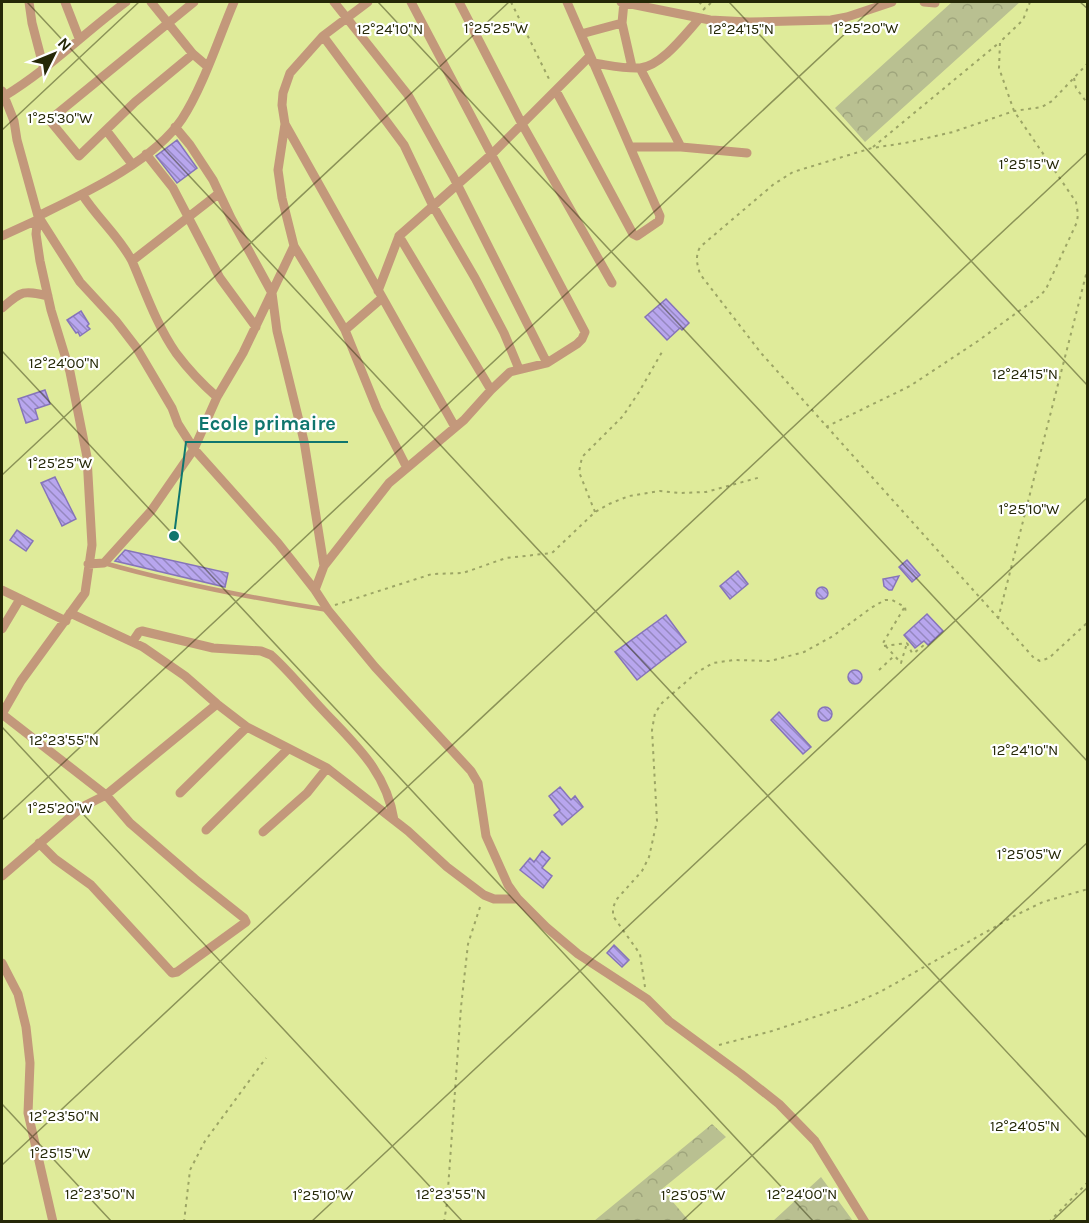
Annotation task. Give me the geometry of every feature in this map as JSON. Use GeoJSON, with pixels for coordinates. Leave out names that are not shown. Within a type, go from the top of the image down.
{"type":"FeatureCollection","features":[{"type":"Feature","properties":{"kind":"street"},"geometry":{"type":"LineString","coordinates":[[29,2],[44,69]]}},
{"type":"Feature","properties":{"kind":"street"},"geometry":{"type":"LineString","coordinates":[[65,2],[79,38]]}},
{"type":"Feature","properties":{"kind":"street"},"geometry":{"type":"LineString","coordinates":[[39,843],[55,859],[91,885],[110,903],[172,973],[177,972],[218,940],[245,924],[244,918],[130,823],[106,795],[2,714],[21,681],[86,593],[92,545],[87,457],[70,372],[40,261],[36,234],[37,218],[16,140],[14,121],[2,94],[44,69],[79,38],[126,2]]}},
{"type":"Feature","properties":{"kind":"street"},"geometry":{"type":"LineString","coordinates":[[151,2],[193,54],[207,66]]}},
{"type":"Feature","properties":{"kind":"street"},"geometry":{"type":"LineString","coordinates":[[193,54],[135,102],[78,156],[50,120],[194,2]]}},
{"type":"Feature","properties":{"kind":"street"},"geometry":{"type":"LineString","coordinates":[[2,236],[82,194],[132,164],[175,127],[188,108],[234,2]]}},
{"type":"Feature","properties":{"kind":"street"},"geometry":{"type":"LineString","coordinates":[[334,2],[408,95],[458,185],[547,363]]}},
{"type":"Feature","properties":{"kind":"street"},"geometry":{"type":"LineString","coordinates":[[368,2],[323,36],[290,73],[283,93],[285,124],[278,170],[282,198],[294,246],[345,330],[377,409],[407,468]]}},
{"type":"Feature","properties":{"kind":"street"},"geometry":{"type":"LineString","coordinates":[[315,590],[324,566],[389,483],[455,428],[506,375],[519,369],[547,363],[577,344],[585,332],[411,2]]}},
{"type":"Feature","properties":{"kind":"street"},"geometry":{"type":"LineString","coordinates":[[459,2],[522,124],[612,283]]}},
{"type":"Feature","properties":{"kind":"street"},"geometry":{"type":"LineString","coordinates":[[556,91],[633,234],[637,236],[660,218],[567,2]]}},
{"type":"Feature","properties":{"kind":"street"},"geometry":{"type":"LineString","coordinates":[[681,147],[636,67],[622,23],[623,2],[700,18],[749,22],[831,20],[892,2]]}},
{"type":"Feature","properties":{"kind":"street"},"geometry":{"type":"LineString","coordinates":[[924,2],[935,3]]}},
{"type":"Feature","properties":{"kind":"street"},"geometry":{"type":"LineString","coordinates":[[591,60],[636,67],[656,62],[700,18]]}},
{"type":"Feature","properties":{"kind":"street"},"geometry":{"type":"LineString","coordinates":[[581,34],[622,23]]}},
{"type":"Feature","properties":{"kind":"street"},"geometry":{"type":"LineString","coordinates":[[323,36],[404,145],[433,206],[476,278],[504,333],[519,369]]}},
{"type":"Feature","properties":{"kind":"street"},"geometry":{"type":"LineString","coordinates":[[345,330],[380,294],[399,236],[492,154],[591,60]]}},
{"type":"Feature","properties":{"kind":"street"},"geometry":{"type":"LineString","coordinates":[[285,124],[455,428]]}},
{"type":"Feature","properties":{"kind":"street"},"geometry":{"type":"LineString","coordinates":[[175,127],[213,180],[218,194],[272,293],[277,331],[304,441],[324,566]]}},
{"type":"Feature","properties":{"kind":"street"},"geometry":{"type":"LineString","coordinates":[[106,130],[132,164]]}},
{"type":"Feature","properties":{"kind":"street"},"geometry":{"type":"LineString","coordinates":[[630,147],[681,147],[747,153]]}},
{"type":"Feature","properties":{"kind":"street"},"geometry":{"type":"LineString","coordinates":[[146,154],[173,188],[220,278],[256,327]]}},
{"type":"Feature","properties":{"kind":"street"},"geometry":{"type":"LineString","coordinates":[[82,194],[125,248],[165,334],[176,352],[217,398]]}},
{"type":"Feature","properties":{"kind":"street"},"geometry":{"type":"LineString","coordinates":[[132,261],[218,194]]}},
{"type":"Feature","properties":{"kind":"street"},"geometry":{"type":"LineString","coordinates":[[37,218],[80,282],[116,321],[136,347],[194,449],[251,511],[315,590],[328,610],[392,687],[471,771],[478,783],[486,836],[503,875],[518,899],[578,954],[647,999],[669,1021],[779,1104],[815,1141],[866,1221]]}},
{"type":"Feature","properties":{"kind":"street"},"geometry":{"type":"LineString","coordinates":[[399,236],[491,390]]}},
{"type":"Feature","properties":{"kind":"street"},"geometry":{"type":"LineString","coordinates":[[88,564],[104,563],[151,511],[194,449],[217,398],[256,327],[294,246]]}},
{"type":"Feature","properties":{"kind":"street"},"geometry":{"type":"LineString","coordinates":[[2,308],[20,293],[27,291],[48,296]]}},
{"type":"Feature","properties":{"kind":"street"},"geometry":{"type":"LineString","coordinates":[[2,590],[20,599],[132,641],[185,676],[247,727],[327,768],[394,820],[484,896],[494,899],[518,899]]}},
{"type":"Feature","properties":{"kind":"street"},"geometry":{"type":"LineString","coordinates":[[2,629],[20,599]]}},
{"type":"Feature","properties":{"kind":"street"},"geometry":{"type":"LineString","coordinates":[[132,641],[142,631],[213,648],[261,651],[271,655],[360,749],[383,783],[391,800],[394,820]]}},
{"type":"Feature","properties":{"kind":"street"},"geometry":{"type":"LineString","coordinates":[[2,876],[82,807],[106,795],[217,704]]}},
{"type":"Feature","properties":{"kind":"street"},"geometry":{"type":"LineString","coordinates":[[180,793],[247,727]]}},
{"type":"Feature","properties":{"kind":"street"},"geometry":{"type":"LineString","coordinates":[[206,830],[288,749]]}},
{"type":"Feature","properties":{"kind":"street"},"geometry":{"type":"LineString","coordinates":[[263,832],[307,793],[327,768]]}},
{"type":"Feature","properties":{"kind":"street"},"geometry":{"type":"LineString","coordinates":[[2,963],[18,994],[26,1028],[30,1063],[28,1113],[53,1221]]}},
{"type":"Feature","properties":{"kind":"lane"},"geometry":{"type":"LineString","coordinates":[[104,563],[190,585],[328,610]]}},
{"type":"Feature","properties":{"kind":"path"},"geometry":{"type":"LineString","coordinates":[[511,2],[556,91]]}},
{"type":"Feature","properties":{"kind":"path"},"geometry":{"type":"LineString","coordinates":[[872,148],[1000,42],[1023,20],[1030,2]]}},
{"type":"Feature","properties":{"kind":"path"},"geometry":{"type":"LineString","coordinates":[[826,427],[910,386],[978,341],[1035,299],[1046,289],[1077,222],[1076,202],[1014,111],[999,68],[1000,42]]}},
{"type":"Feature","properties":{"kind":"path"},"geometry":{"type":"LineString","coordinates":[[1088,63],[1052,101],[1042,107],[1014,111],[953,132],[872,148],[793,172],[774,184],[700,247],[696,263],[700,274],[761,353],[1034,658],[1040,661],[1049,658],[1088,622]]}},
{"type":"Feature","properties":{"kind":"path"},"geometry":{"type":"LineString","coordinates":[[1074,77],[1077,88],[1088,104]]}},
{"type":"Feature","properties":{"kind":"path"},"geometry":{"type":"LineString","coordinates":[[998,619],[1088,267]]}},
{"type":"Feature","properties":{"kind":"path"},"geometry":{"type":"LineString","coordinates":[[595,512],[579,472],[582,457],[623,416],[662,352]]}},
{"type":"Feature","properties":{"kind":"path"},"geometry":{"type":"LineString","coordinates":[[328,610],[432,574],[463,573],[506,558],[552,553],[595,512],[629,496],[660,491],[680,494],[706,492],[760,477]]}},
{"type":"Feature","properties":{"kind":"path"},"geometry":{"type":"LineString","coordinates":[[647,999],[640,954],[613,916],[613,908],[616,900],[642,871],[649,857],[657,821],[652,730],[655,713],[662,703],[696,673],[713,663],[734,660],[770,661],[804,652],[833,636],[885,600],[892,600],[905,607]]}},
{"type":"Feature","properties":{"kind":"path"},"geometry":{"type":"LineString","coordinates":[[905,607],[906,614]]}},
{"type":"Feature","properties":{"kind":"path"},"geometry":{"type":"LineString","coordinates":[[905,607],[883,641],[884,646],[899,663],[902,662],[907,643]]}},
{"type":"Feature","properties":{"kind":"path"},"geometry":{"type":"LineString","coordinates":[[884,646],[907,643]]}},
{"type":"Feature","properties":{"kind":"path"},"geometry":{"type":"LineString","coordinates":[[907,643],[914,653],[924,645]]}},
{"type":"Feature","properties":{"kind":"path"},"geometry":{"type":"LineString","coordinates":[[879,670],[893,657]]}},
{"type":"Feature","properties":{"kind":"path"},"geometry":{"type":"LineString","coordinates":[[704,1048],[772,1031],[848,1006],[880,992],[1016,915],[1043,902],[1088,889]]}},
{"type":"Feature","properties":{"kind":"path"},"geometry":{"type":"LineString","coordinates":[[444,1221],[468,944],[484,896]]}},
{"type":"Feature","properties":{"kind":"path"},"geometry":{"type":"LineString","coordinates":[[184,1221],[190,1170],[205,1142],[266,1058]]}},
{"type":"Feature","properties":{"kind":"path"},"geometry":{"type":"LineString","coordinates":[[1050,1221],[1088,1182]]}},
{"type":"Feature","properties":{"kind":"green space"},"geometry":{"type":"Polygon","coordinates":[[[952,2],[1020,2],[865,142],[835,108],[952,2]]]}},
{"type":"Feature","properties":{"kind":"green space"},"geometry":{"type":"Polygon","coordinates":[[[712,1124],[726,1137],[662,1189],[689,1221],[594,1221],[712,1124]]]}},
{"type":"Feature","properties":{"kind":"green space"},"geometry":{"type":"Polygon","coordinates":[[[821,1177],[853,1221],[773,1221],[821,1177]]]}},
{"type":"Feature","properties":{"kind":"building"},"geometry":{"type":"Polygon","coordinates":[[[177,140],[197,168],[177,183],[156,156],[177,140]]]}},
{"type":"Feature","properties":{"kind":"building"},"geometry":{"type":"Polygon","coordinates":[[[666,299],[689,323],[667,340],[645,317],[666,299]]]}},
{"type":"Feature","properties":{"kind":"building"},"geometry":{"type":"Polygon","coordinates":[[[81,311],[90,329],[80,336],[67,320],[81,311]]]}},
{"type":"Feature","properties":{"kind":"building"},"geometry":{"type":"Polygon","coordinates":[[[45,390],[50,404],[35,409],[38,419],[26,423],[18,399],[45,390]]]}},
{"type":"Feature","properties":{"kind":"building"},"geometry":{"type":"Polygon","coordinates":[[[55,477],[76,519],[62,526],[41,483],[55,477]]]}},
{"type":"Feature","properties":{"kind":"building"},"geometry":{"type":"Polygon","coordinates":[[[17,530],[33,541],[26,551],[10,540],[17,530]]]}},
{"type":"Feature","properties":{"kind":"building"},"geometry":{"type":"Polygon","coordinates":[[[125,550],[228,573],[225,587],[115,561],[125,550]]]}},
{"type":"Feature","properties":{"kind":"building"},"geometry":{"type":"Polygon","coordinates":[[[907,560],[920,575],[912,582],[899,567],[907,560]]]}},
{"type":"Feature","properties":{"kind":"building"},"geometry":{"type":"Polygon","coordinates":[[[738,571],[748,584],[730,599],[720,586],[738,571]]]}},
{"type":"Feature","properties":{"kind":"building"},"geometry":{"type":"Polygon","coordinates":[[[899,576],[892,590],[884,586],[883,579],[899,576]]]}},
{"type":"Feature","properties":{"kind":"building"},"geometry":{"type":"Polygon","coordinates":[[[824,587],[828,593],[824,599],[820,599],[816,591],[824,587]]]}},
{"type":"Feature","properties":{"kind":"building"},"geometry":{"type":"Polygon","coordinates":[[[927,614],[943,631],[928,645],[924,641],[915,648],[904,635],[927,614]]]}},
{"type":"Feature","properties":{"kind":"building"},"geometry":{"type":"Polygon","coordinates":[[[666,615],[686,642],[637,680],[615,652],[666,615]]]}},
{"type":"Feature","properties":{"kind":"building"},"geometry":{"type":"Polygon","coordinates":[[[852,670],[858,670],[862,677],[858,684],[852,684],[848,680],[848,674],[852,670]]]}},
{"type":"Feature","properties":{"kind":"building"},"geometry":{"type":"Polygon","coordinates":[[[822,707],[828,707],[832,714],[828,721],[822,721],[818,717],[818,711],[822,707]]]}},
{"type":"Feature","properties":{"kind":"building"},"geometry":{"type":"Polygon","coordinates":[[[779,712],[811,747],[803,754],[771,720],[779,712]]]}},
{"type":"Feature","properties":{"kind":"building"},"geometry":{"type":"Polygon","coordinates":[[[560,787],[571,800],[575,796],[583,807],[562,825],[554,815],[560,810],[549,796],[560,787]]]}},
{"type":"Feature","properties":{"kind":"building"},"geometry":{"type":"Polygon","coordinates":[[[542,851],[550,858],[542,868],[552,876],[543,888],[520,870],[530,858],[534,862],[542,851]]]}},
{"type":"Feature","properties":{"kind":"building"},"geometry":{"type":"Polygon","coordinates":[[[614,945],[629,960],[622,967],[607,953],[614,945]]]}},
{"type":"Feature","properties":{"kind":"place","name":"Ecole primaire"},"geometry":{"type":"Point","coordinates":[174,536]}}]}
